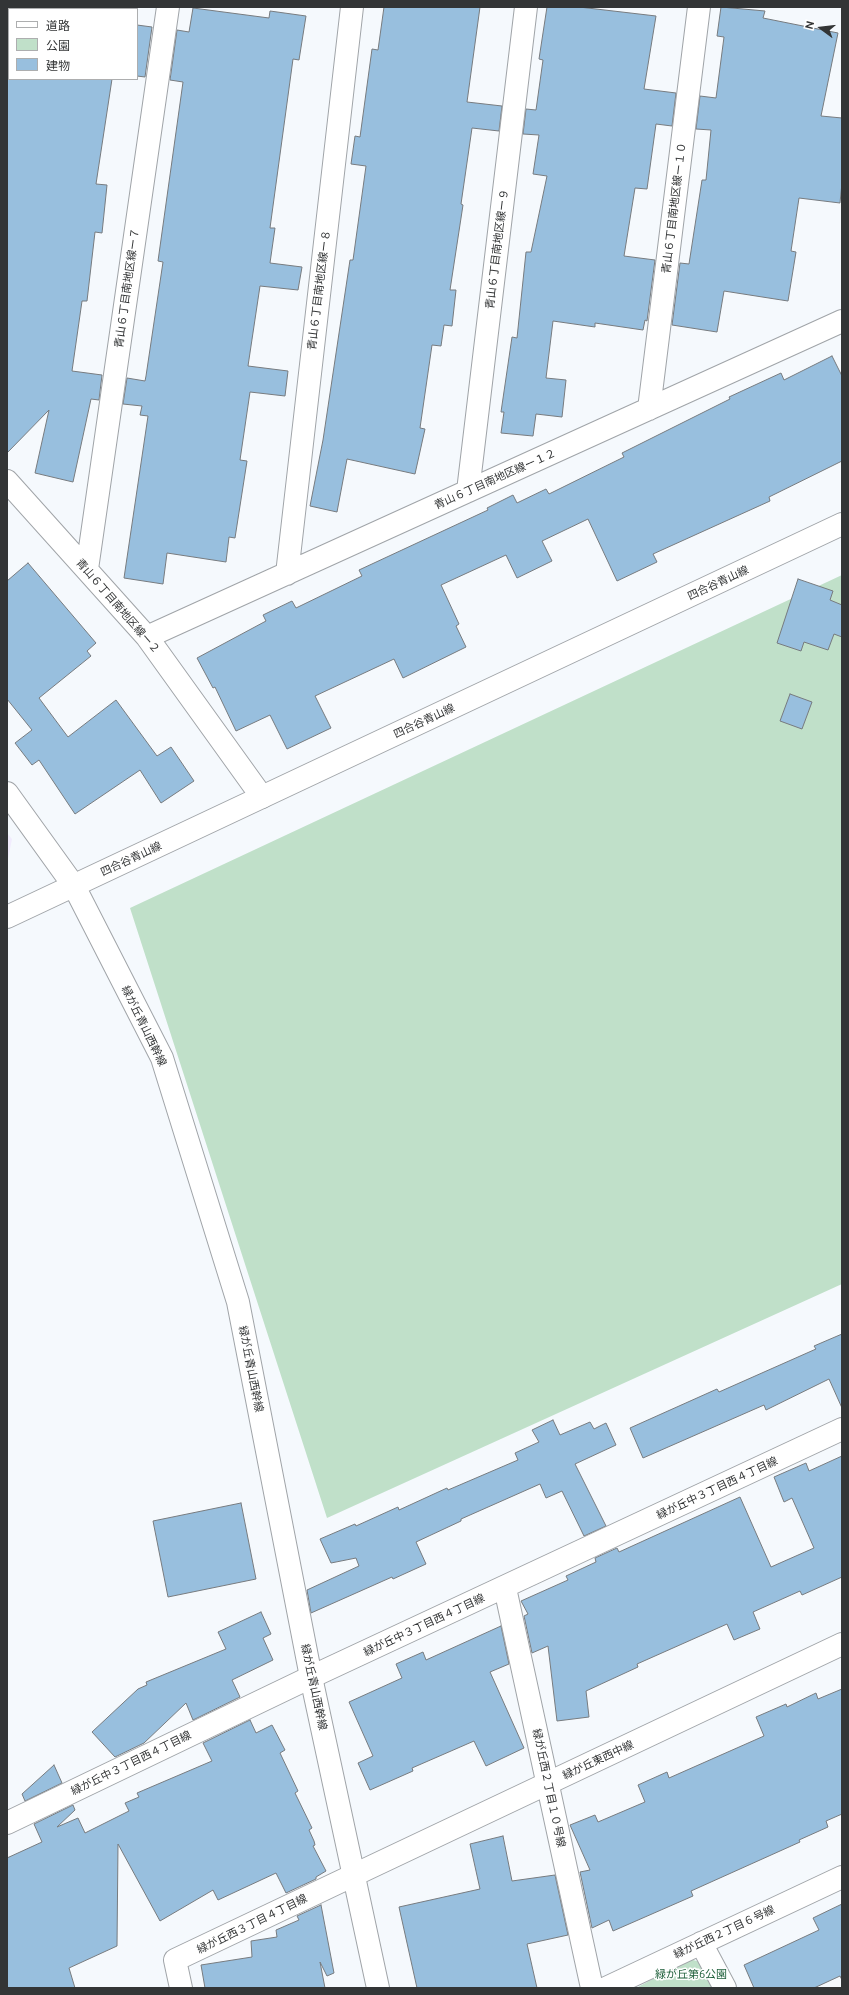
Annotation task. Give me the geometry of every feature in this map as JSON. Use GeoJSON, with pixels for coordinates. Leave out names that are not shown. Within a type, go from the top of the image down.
{"type":"FeatureCollection","features":[{"type":"Feature","properties":{"kind":"street","name":"青山６丁目南地区線ー７"},"geometry":{"type":"LineString","coordinates":[[87,569],[168,7]]}},
{"type":"Feature","properties":{"kind":"street","name":"青山６丁目南地区線ー８"},"geometry":{"type":"LineString","coordinates":[[287,574],[352,7]]}},
{"type":"Feature","properties":{"kind":"street","name":"青山６丁目南地区線ー９"},"geometry":{"type":"LineString","coordinates":[[468,491],[526,7]]}},
{"type":"Feature","properties":{"kind":"street","name":"青山６丁目南地区線ー１０"},"geometry":{"type":"LineString","coordinates":[[650,409],[699,7]]}},
{"type":"Feature","properties":{"kind":"street","name":"青山６丁目南地区線ー１２"},"geometry":{"type":"LineString","coordinates":[[147,637],[842,321]]}},
{"type":"Feature","properties":{"kind":"street","name":"青山６丁目南地区線ー２"},"geometry":{"type":"LineString","coordinates":[[7,481],[147,637],[262,797]]}},
{"type":"Feature","properties":{"kind":"street","name":"四合谷青山線"},"geometry":{"type":"LineString","coordinates":[[7,917],[842,524]]}},
{"type":"Feature","properties":{"kind":"street","name":"緑が丘青山西幹線"},"geometry":{"type":"LineString","coordinates":[[7,793],[74,886],[162,1058],[238,1302],[311,1677],[378,1988]]}},
{"type":"Feature","properties":{"kind":"street","name":"緑が丘中３丁目西４丁目線"},"geometry":{"type":"LineString","coordinates":[[7,1823],[311,1677],[505,1588],[842,1429]]}},
{"type":"Feature","properties":{"kind":"street","name":"緑が丘西２丁目１０号線"},"geometry":{"type":"LineString","coordinates":[[505,1588],[549,1783],[592,1988]]}},
{"type":"Feature","properties":{"kind":"street","name":"緑が丘東西中線"},"geometry":{"type":"LineString","coordinates":[[354,1875],[842,1644]]}},
{"type":"Feature","properties":{"kind":"street","name":"緑が丘西３丁目４丁目線"},"geometry":{"type":"LineString","coordinates":[[181,1988],[175,1960],[354,1875]]}},
{"type":"Feature","properties":{"kind":"street","name":"緑が丘西２丁目６号線"},"geometry":{"type":"LineString","coordinates":[[606,1988],[842,1877]]}},
{"type":"Feature","properties":{"kind":"street"},"geometry":{"type":"LineString","coordinates":[[701,1943],[725,1988]]}},
{"type":"Feature","properties":{"kind":"shaded area"},"geometry":{"type":"Polygon","coordinates":[[[7,833],[12,839],[7,864],[7,833]]]}},
{"type":"Feature","properties":{"kind":"green space"},"geometry":{"type":"Polygon","coordinates":[[[842,575],[842,1284],[327,1518],[130,908],[842,575]]]}},
{"type":"Feature","properties":{"kind":"green space","name":"緑が丘第6公園"},"geometry":{"type":"Polygon","coordinates":[[[690,1959],[703,1963],[717,1988],[636,1988],[690,1959]]]}},
{"type":"Feature","properties":{"kind":"building"},"geometry":{"type":"Polygon","coordinates":[[[384,7],[480,7],[467,102],[502,106],[499,131],[472,128],[461,204],[463,205],[450,290],[456,290],[452,326],[444,325],[441,346],[432,345],[420,428],[425,429],[415,474],[347,459],[337,512],[310,506],[323,440],[350,260],[353,260],[366,166],[351,164],[355,136],[360,137],[372,49],[378,50],[384,7]]]}},
{"type":"Feature","properties":{"kind":"building"},"geometry":{"type":"Polygon","coordinates":[[[547,7],[579,7],[656,16],[644,89],[676,93],[672,126],[656,124],[647,189],[635,188],[624,256],[655,260],[647,321],[645,320],[643,330],[595,323],[595,327],[553,321],[546,378],[566,380],[562,417],[536,414],[533,436],[501,433],[504,412],[501,412],[512,337],[517,338],[526,252],[531,252],[547,176],[533,174],[539,135],[523,134],[526,109],[536,110],[543,60],[539,59],[547,7]]]}},
{"type":"Feature","properties":{"kind":"building"},"geometry":{"type":"Polygon","coordinates":[[[721,7],[765,11],[763,18],[838,33],[821,116],[842,118],[842,183],[840,203],[799,198],[791,251],[796,252],[788,301],[724,291],[717,332],[672,325],[680,263],[689,264],[702,180],[706,180],[711,130],[696,129],[700,96],[716,98],[724,37],[717,36],[721,7]]]}},
{"type":"Feature","properties":{"kind":"building"},"geometry":{"type":"Polygon","coordinates":[[[193,8],[269,18],[270,11],[306,16],[299,60],[293,59],[270,228],[275,228],[270,263],[302,267],[298,290],[260,286],[248,366],[288,371],[285,396],[250,392],[240,460],[247,461],[235,538],[229,537],[226,562],[167,553],[163,584],[124,578],[148,416],[140,415],[142,406],[123,404],[127,378],[145,381],[146,376],[163,262],[158,261],[183,82],[170,80],[177,30],[189,32],[193,8]]]}},
{"type":"Feature","properties":{"kind":"building"},"geometry":{"type":"Polygon","coordinates":[[[138,25],[152,27],[145,77],[138,76],[138,25]]]}},
{"type":"Feature","properties":{"kind":"building"},"geometry":{"type":"Polygon","coordinates":[[[7,79],[112,80],[96,184],[107,185],[102,233],[95,232],[87,301],[82,301],[72,371],[102,375],[99,400],[91,399],[73,482],[35,473],[49,410],[7,453],[7,79]]]}},
{"type":"Feature","properties":{"kind":"building"},"geometry":{"type":"Polygon","coordinates":[[[832,356],[842,376],[842,461],[769,497],[770,501],[653,554],[657,562],[617,581],[588,519],[542,541],[552,561],[517,578],[506,555],[441,585],[459,624],[456,626],[466,647],[403,678],[394,659],[315,696],[331,728],[287,749],[270,715],[236,731],[215,687],[213,688],[197,658],[266,621],[263,615],[292,601],[296,608],[362,576],[359,570],[488,510],[487,508],[513,495],[517,503],[546,489],[549,494],[624,457],[622,453],[730,399],[729,397],[781,373],[784,380],[832,356]]]}},
{"type":"Feature","properties":{"kind":"building"},"geometry":{"type":"Polygon","coordinates":[[[28,563],[96,643],[87,651],[91,656],[39,698],[68,737],[116,700],[157,756],[171,747],[194,781],[161,803],[140,770],[75,814],[39,760],[32,765],[15,743],[32,730],[7,699],[7,581],[28,563]]]}},
{"type":"Feature","properties":{"kind":"building"},"geometry":{"type":"Polygon","coordinates":[[[798,579],[833,591],[830,600],[842,605],[842,637],[834,634],[828,650],[804,642],[801,651],[777,643],[798,579]]]}},
{"type":"Feature","properties":{"kind":"building"},"geometry":{"type":"Polygon","coordinates":[[[790,694],[812,702],[802,729],[780,721],[790,694]]]}},
{"type":"Feature","properties":{"kind":"building"},"geometry":{"type":"Polygon","coordinates":[[[842,1334],[842,1408],[829,1379],[766,1410],[764,1405],[643,1458],[630,1428],[717,1389],[719,1392],[816,1349],[814,1346],[842,1334]]]}},
{"type":"Feature","properties":{"kind":"building"},"geometry":{"type":"Polygon","coordinates":[[[553,1420],[560,1435],[590,1422],[594,1429],[606,1423],[616,1445],[575,1464],[606,1526],[584,1536],[562,1491],[546,1498],[540,1484],[461,1519],[461,1521],[416,1542],[426,1564],[393,1579],[392,1577],[311,1613],[307,1590],[359,1566],[356,1558],[331,1563],[320,1539],[355,1524],[356,1526],[398,1507],[399,1510],[447,1488],[448,1490],[518,1460],[515,1453],[539,1442],[532,1430],[553,1420]]]}},
{"type":"Feature","properties":{"kind":"building"},"geometry":{"type":"Polygon","coordinates":[[[842,1456],[842,1577],[802,1595],[800,1591],[753,1612],[760,1629],[734,1640],[727,1624],[637,1664],[638,1667],[586,1691],[589,1717],[557,1721],[548,1646],[532,1653],[524,1616],[528,1614],[521,1601],[568,1580],[566,1576],[596,1562],[595,1558],[617,1548],[619,1552],[740,1497],[771,1567],[814,1548],[792,1498],[784,1502],[774,1477],[806,1463],[809,1471],[842,1456]]]}},
{"type":"Feature","properties":{"kind":"building"},"geometry":{"type":"Polygon","coordinates":[[[241,1503],[256,1579],[168,1597],[153,1521],[241,1503]]]}},
{"type":"Feature","properties":{"kind":"building"},"geometry":{"type":"Polygon","coordinates":[[[261,1612],[271,1634],[263,1638],[273,1660],[232,1680],[240,1697],[193,1720],[186,1703],[144,1743],[115,1757],[92,1732],[138,1689],[147,1685],[146,1682],[226,1649],[218,1632],[261,1612]]]}},
{"type":"Feature","properties":{"kind":"building"},"geometry":{"type":"Polygon","coordinates":[[[501,1626],[509,1664],[490,1672],[524,1748],[486,1766],[474,1741],[412,1768],[413,1771],[370,1790],[358,1763],[373,1756],[349,1702],[402,1678],[396,1664],[423,1652],[426,1660],[501,1626]]]}},
{"type":"Feature","properties":{"kind":"building"},"geometry":{"type":"Polygon","coordinates":[[[842,1689],[842,1814],[826,1821],[828,1827],[799,1840],[800,1842],[691,1891],[693,1896],[613,1931],[609,1920],[592,1928],[580,1872],[590,1870],[570,1825],[595,1815],[598,1822],[645,1802],[638,1785],[667,1772],[669,1778],[764,1736],[756,1717],[786,1704],[787,1707],[816,1693],[818,1699],[842,1689]]]}},
{"type":"Feature","properties":{"kind":"building"},"geometry":{"type":"Polygon","coordinates":[[[250,1720],[256,1733],[272,1725],[285,1750],[280,1753],[298,1791],[295,1793],[312,1828],[309,1830],[315,1845],[313,1846],[326,1871],[316,1877],[316,1879],[286,1893],[276,1873],[218,1900],[213,1890],[160,1921],[118,1844],[117,1946],[69,1968],[75,1988],[7,1988],[7,1858],[42,1842],[34,1824],[73,1805],[75,1810],[57,1827],[78,1818],[85,1833],[129,1811],[125,1803],[139,1797],[137,1793],[212,1761],[203,1743],[250,1720]]]}},
{"type":"Feature","properties":{"kind":"building"},"geometry":{"type":"Polygon","coordinates":[[[54,1765],[62,1783],[25,1801],[22,1794],[54,1765]]]}},
{"type":"Feature","properties":{"kind":"building"},"geometry":{"type":"Polygon","coordinates":[[[503,1836],[512,1881],[555,1875],[568,1935],[527,1944],[537,1988],[417,1988],[399,1907],[480,1889],[470,1844],[503,1836]]]}},
{"type":"Feature","properties":{"kind":"building"},"geometry":{"type":"Polygon","coordinates":[[[842,1904],[842,1980],[840,1976],[814,1988],[754,1988],[744,1965],[819,1930],[813,1918],[842,1904]]]}},
{"type":"Feature","properties":{"kind":"building"},"geometry":{"type":"Polygon","coordinates":[[[321,1905],[334,1973],[327,1976],[320,1962],[325,1988],[205,1988],[201,1965],[252,1957],[251,1941],[277,1937],[276,1930],[299,1920],[297,1916],[321,1905]]]}}]}
